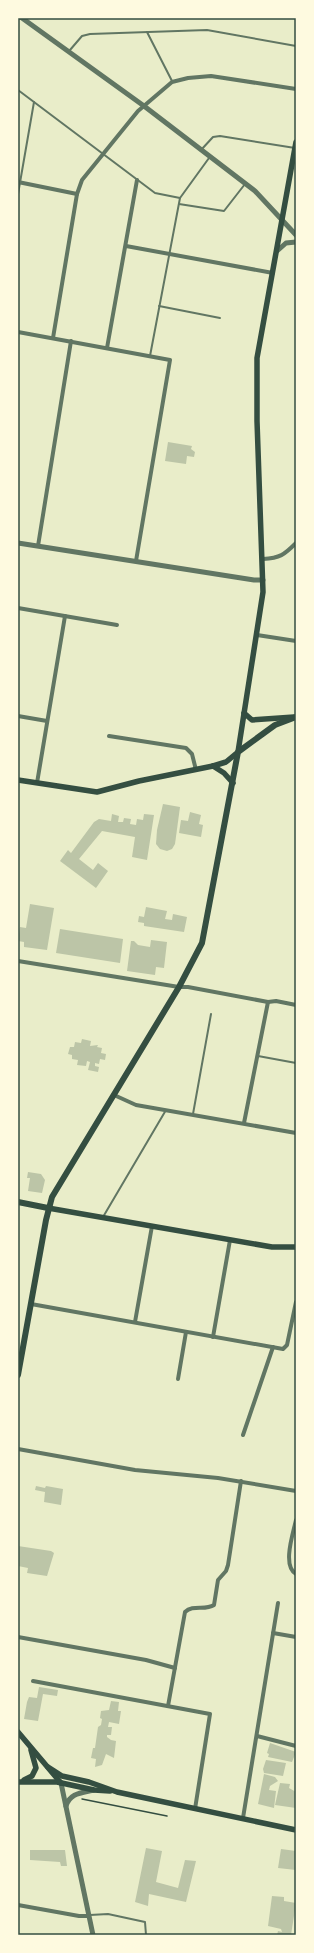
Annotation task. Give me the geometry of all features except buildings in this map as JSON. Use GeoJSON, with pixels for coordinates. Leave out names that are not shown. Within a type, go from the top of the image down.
{"type":"FeatureCollection","features":[{"type":"Feature","properties":{"kind":"main road"},"geometry":{"type":"LineString","coordinates":[[18,1375],[48,1208],[52,1197],[179,987],[204,938],[233,783],[257,635],[263,580],[263,560],[257,364],[296,142]]}},
{"type":"Feature","properties":{"kind":"main road"},"geometry":{"type":"LineString","coordinates":[[244,713],[252,720],[296,717]]}},
{"type":"Feature","properties":{"kind":"main road"},"geometry":{"type":"LineString","coordinates":[[18,780],[97,792],[139,780],[196,770],[226,762],[275,724],[296,717]]}},
{"type":"Feature","properties":{"kind":"main road"},"geometry":{"type":"LineString","coordinates":[[213,766],[224,773],[233,783]]}},
{"type":"Feature","properties":{"kind":"main road"},"geometry":{"type":"LineString","coordinates":[[18,1202],[230,1240],[283,1248],[296,1247]]}},
{"type":"Feature","properties":{"kind":"main road"},"geometry":{"type":"LineString","coordinates":[[18,1732],[61,1783]]}},
{"type":"Feature","properties":{"kind":"main road"},"geometry":{"type":"LineString","coordinates":[[19,1782],[28,1779],[36,1770],[36,1764],[29,1746]]}},
{"type":"Feature","properties":{"kind":"main road"},"geometry":{"type":"LineString","coordinates":[[48,1767],[62,1776],[90,1782],[117,1792]]}},
{"type":"Feature","properties":{"kind":"main road"},"geometry":{"type":"LineString","coordinates":[[19,1782],[61,1783],[94,1790],[117,1792],[296,1830]]}},
{"type":"Feature","properties":{"kind":"street"},"geometry":{"type":"LineString","coordinates":[[22,18],[144,106],[245,184],[264,200],[296,235]]}},
{"type":"Feature","properties":{"kind":"street"},"geometry":{"type":"LineString","coordinates":[[53,338],[77,194],[82,180],[144,106],[172,82],[188,78],[211,76],[296,89]]}},
{"type":"Feature","properties":{"kind":"street"},"geometry":{"type":"LineString","coordinates":[[107,348],[138,180]]}},
{"type":"Feature","properties":{"kind":"street"},"geometry":{"type":"LineString","coordinates":[[19,182],[77,194]]}},
{"type":"Feature","properties":{"kind":"street"},"geometry":{"type":"LineString","coordinates":[[277,251],[286,243],[296,242]]}},
{"type":"Feature","properties":{"kind":"street"},"geometry":{"type":"LineString","coordinates":[[126,246],[273,274]]}},
{"type":"Feature","properties":{"kind":"street"},"geometry":{"type":"LineString","coordinates":[[18,332],[170,360],[136,561]]}},
{"type":"Feature","properties":{"kind":"street"},"geometry":{"type":"LineString","coordinates":[[38,546],[71,341]]}},
{"type":"Feature","properties":{"kind":"street"},"geometry":{"type":"LineString","coordinates":[[263,560],[283,555],[296,543]]}},
{"type":"Feature","properties":{"kind":"street"},"geometry":{"type":"LineString","coordinates":[[18,544],[254,580],[263,580]]}},
{"type":"Feature","properties":{"kind":"street"},"geometry":{"type":"LineString","coordinates":[[18,608],[117,625]]}},
{"type":"Feature","properties":{"kind":"street"},"geometry":{"type":"LineString","coordinates":[[37,783],[65,616]]}},
{"type":"Feature","properties":{"kind":"street"},"geometry":{"type":"LineString","coordinates":[[257,635],[296,641]]}},
{"type":"Feature","properties":{"kind":"street"},"geometry":{"type":"LineString","coordinates":[[18,716],[47,721]]}},
{"type":"Feature","properties":{"kind":"street"},"geometry":{"type":"LineString","coordinates":[[109,736],[186,748],[192,754],[196,770]]}},
{"type":"Feature","properties":{"kind":"street"},"geometry":{"type":"LineString","coordinates":[[18,962],[179,987],[188,987],[268,1002],[296,1005]]}},
{"type":"Feature","properties":{"kind":"street"},"geometry":{"type":"LineString","coordinates":[[244,1123],[268,1002]]}},
{"type":"Feature","properties":{"kind":"street"},"geometry":{"type":"LineString","coordinates":[[114,1094],[136,1105],[166,1109],[296,1133]]}},
{"type":"Feature","properties":{"kind":"street"},"geometry":{"type":"LineString","coordinates":[[135,1322],[152,1226]]}},
{"type":"Feature","properties":{"kind":"street"},"geometry":{"type":"LineString","coordinates":[[213,1337],[230,1240]]}},
{"type":"Feature","properties":{"kind":"street"},"geometry":{"type":"LineString","coordinates":[[31,1304],[284,1349],[287,1345],[296,1302]]}},
{"type":"Feature","properties":{"kind":"street"},"geometry":{"type":"LineString","coordinates":[[178,1379],[186,1332]]}},
{"type":"Feature","properties":{"kind":"street"},"geometry":{"type":"LineString","coordinates":[[243,1435],[273,1347]]}},
{"type":"Feature","properties":{"kind":"street"},"geometry":{"type":"LineString","coordinates":[[18,1449],[135,1470],[241,1481],[296,1491]]}},
{"type":"Feature","properties":{"kind":"street"},"geometry":{"type":"LineString","coordinates":[[168,1706],[185,1613],[190,1608],[210,1608],[214,1605],[218,1580],[226,1571],[228,1565],[241,1481]]}},
{"type":"Feature","properties":{"kind":"street"},"geometry":{"type":"LineString","coordinates":[[296,1523],[288,1565],[296,1574]]}},
{"type":"Feature","properties":{"kind":"street"},"geometry":{"type":"LineString","coordinates":[[243,1818],[278,1602]]}},
{"type":"Feature","properties":{"kind":"street"},"geometry":{"type":"LineString","coordinates":[[273,1633],[296,1637]]}},
{"type":"Feature","properties":{"kind":"street"},"geometry":{"type":"LineString","coordinates":[[18,1637],[146,1660],[175,1668]]}},
{"type":"Feature","properties":{"kind":"street"},"geometry":{"type":"LineString","coordinates":[[33,1681],[210,1714],[195,1809]]}},
{"type":"Feature","properties":{"kind":"street"},"geometry":{"type":"LineString","coordinates":[[257,1736],[296,1746]]}},
{"type":"Feature","properties":{"kind":"street"},"geometry":{"type":"LineString","coordinates":[[61,1783],[93,1935]]}},
{"type":"Feature","properties":{"kind":"street"},"geometry":{"type":"LineString","coordinates":[[66,1806],[69,1799],[74,1795],[94,1790]]}},
{"type":"Feature","properties":{"kind":"street"},"geometry":{"type":"LineString","coordinates":[[18,1905],[79,1916],[88,1916]]}},
{"type":"Feature","properties":{"kind":"lane"},"geometry":{"type":"LineString","coordinates":[[69,51],[82,36],[90,34],[207,30],[296,46]]}},
{"type":"Feature","properties":{"kind":"lane"},"geometry":{"type":"LineString","coordinates":[[147,32],[172,82]]}},
{"type":"Feature","properties":{"kind":"lane"},"geometry":{"type":"LineString","coordinates":[[18,90],[155,193],[180,198]]}},
{"type":"Feature","properties":{"kind":"lane"},"geometry":{"type":"LineString","coordinates":[[18,194],[34,102]]}},
{"type":"Feature","properties":{"kind":"lane"},"geometry":{"type":"LineString","coordinates":[[201,151],[213,137],[220,136],[295,148]]}},
{"type":"Feature","properties":{"kind":"lane"},"geometry":{"type":"LineString","coordinates":[[150,356],[180,198],[210,158]]}},
{"type":"Feature","properties":{"kind":"lane"},"geometry":{"type":"LineString","coordinates":[[179,204],[224,211],[245,184]]}},
{"type":"Feature","properties":{"kind":"lane"},"geometry":{"type":"LineString","coordinates":[[159,306],[220,318]]}},
{"type":"Feature","properties":{"kind":"lane"},"geometry":{"type":"LineString","coordinates":[[193,1114],[211,1014]]}},
{"type":"Feature","properties":{"kind":"lane"},"geometry":{"type":"LineString","coordinates":[[257,1056],[296,1063]]}},
{"type":"Feature","properties":{"kind":"lane"},"geometry":{"type":"LineString","coordinates":[[103,1218],[166,1109]]}},
{"type":"Feature","properties":{"kind":"lane"},"geometry":{"type":"LineString","coordinates":[[88,1916],[108,1914],[145,1922],[146,1935]]}},
{"type":"Feature","properties":{"kind":"path"},"geometry":{"type":"LineString","coordinates":[[76,1800],[82,1799],[167,1816]]}}]}
